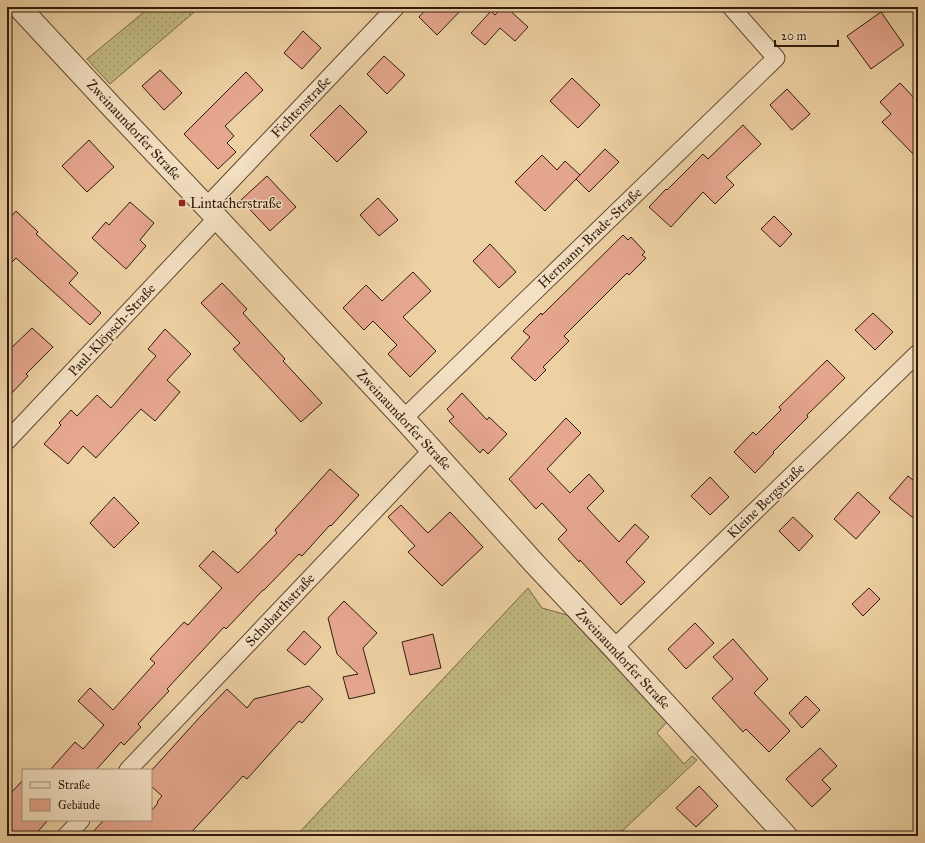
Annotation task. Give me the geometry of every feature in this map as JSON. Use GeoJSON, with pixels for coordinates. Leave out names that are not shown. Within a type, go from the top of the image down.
{"type":"FeatureCollection","features":[{"type":"Feature","properties":{"kind":"street","name":"Zweinaundorfer Straße"},"geometry":{"type":"LineString","coordinates":[[19,7],[212,212],[786,836]]}},
{"type":"Feature","properties":{"kind":"street","name":"Fichtenstraße"},"geometry":{"type":"LineString","coordinates":[[212,212],[396,7]]}},
{"type":"Feature","properties":{"kind":"street","name":"Hermann-Brade-Straße"},"geometry":{"type":"LineString","coordinates":[[403,419],[776,58],[731,7]]}},
{"type":"Feature","properties":{"kind":"street","name":"Paul-Klöpsch-Straße"},"geometry":{"type":"LineString","coordinates":[[7,441],[212,212]]}},
{"type":"Feature","properties":{"kind":"street","name":"Kleine Bergstraße"},"geometry":{"type":"LineString","coordinates":[[614,648],[918,353]]}},
{"type":"Feature","properties":{"kind":"street","name":"Schubarthstraße"},"geometry":{"type":"LineString","coordinates":[[129,769],[432,450]]}},
{"type":"Feature","properties":{"kind":"street"},"geometry":{"type":"LineString","coordinates":[[66,836],[80,821]]}},
{"type":"Feature","properties":{"kind":"shaded area"},"geometry":{"type":"Polygon","coordinates":[[[150,7],[200,7],[110,84],[87,59],[150,7]]]}},
{"type":"Feature","properties":{"kind":"shaded area"},"geometry":{"type":"Polygon","coordinates":[[[528,588],[542,608],[567,615],[667,722],[657,733],[684,764],[692,756],[697,760],[617,836],[296,836],[528,588]]]}},
{"type":"Feature","properties":{"kind":"building"},"geometry":{"type":"Polygon","coordinates":[[[428,7],[464,7],[437,35],[419,17],[428,7]]]}},
{"type":"Feature","properties":{"kind":"building"},"geometry":{"type":"Polygon","coordinates":[[[502,7],[506,7],[528,27],[515,41],[500,28],[485,45],[471,33],[491,11],[495,15],[502,7]]]}},
{"type":"Feature","properties":{"kind":"building"},"geometry":{"type":"Polygon","coordinates":[[[881,12],[904,45],[871,69],[847,36],[881,12]]]}},
{"type":"Feature","properties":{"kind":"building"},"geometry":{"type":"Polygon","coordinates":[[[303,31],[321,48],[302,69],[284,53],[303,31]]]}},
{"type":"Feature","properties":{"kind":"building"},"geometry":{"type":"Polygon","coordinates":[[[384,56],[405,75],[387,94],[367,74],[384,56]]]}},
{"type":"Feature","properties":{"kind":"building"},"geometry":{"type":"Polygon","coordinates":[[[160,70],[182,93],[164,110],[142,86],[160,70]]]}},
{"type":"Feature","properties":{"kind":"building"},"geometry":{"type":"Polygon","coordinates":[[[246,72],[263,90],[225,126],[234,136],[227,143],[236,152],[218,169],[184,134],[246,72]]]}},
{"type":"Feature","properties":{"kind":"building"},"geometry":{"type":"Polygon","coordinates":[[[572,78],[600,105],[578,128],[550,101],[572,78]]]}},
{"type":"Feature","properties":{"kind":"building"},"geometry":{"type":"Polygon","coordinates":[[[900,83],[918,102],[918,159],[882,122],[891,114],[880,102],[900,83]]]}},
{"type":"Feature","properties":{"kind":"building"},"geometry":{"type":"Polygon","coordinates":[[[787,89],[810,114],[792,130],[770,105],[787,89]]]}},
{"type":"Feature","properties":{"kind":"building"},"geometry":{"type":"Polygon","coordinates":[[[340,105],[367,132],[337,162],[310,135],[340,105]]]}},
{"type":"Feature","properties":{"kind":"building"},"geometry":{"type":"Polygon","coordinates":[[[743,125],[761,144],[726,177],[734,185],[715,204],[703,192],[671,227],[649,207],[703,154],[708,159],[743,125]]]}},
{"type":"Feature","properties":{"kind":"building"},"geometry":{"type":"Polygon","coordinates":[[[89,140],[114,167],[87,192],[62,166],[89,140]]]}},
{"type":"Feature","properties":{"kind":"building"},"geometry":{"type":"Polygon","coordinates":[[[605,149],[619,162],[589,192],[576,179],[605,149]]]}},
{"type":"Feature","properties":{"kind":"building"},"geometry":{"type":"Polygon","coordinates":[[[542,155],[557,170],[565,161],[580,175],[545,211],[515,182],[542,155]]]}},
{"type":"Feature","properties":{"kind":"building"},"geometry":{"type":"Polygon","coordinates":[[[267,176],[296,207],[270,231],[241,200],[267,176]]]}},
{"type":"Feature","properties":{"kind":"building"},"geometry":{"type":"Polygon","coordinates":[[[378,198],[398,220],[379,236],[360,215],[378,198]]]}},
{"type":"Feature","properties":{"kind":"building"},"geometry":{"type":"Polygon","coordinates":[[[130,202],[154,223],[140,240],[146,246],[126,269],[92,238],[106,222],[109,225],[130,202]]]}},
{"type":"Feature","properties":{"kind":"building"},"geometry":{"type":"Polygon","coordinates":[[[16,211],[38,232],[36,234],[78,273],[69,283],[101,313],[90,325],[16,258],[7,267],[7,221],[16,211]]]}},
{"type":"Feature","properties":{"kind":"building"},"geometry":{"type":"Polygon","coordinates":[[[774,216],[792,234],[780,247],[761,229],[774,216]]]}},
{"type":"Feature","properties":{"kind":"building"},"geometry":{"type":"Polygon","coordinates":[[[623,235],[628,240],[631,237],[645,252],[642,255],[646,258],[629,275],[627,273],[564,336],[569,341],[543,367],[546,370],[535,381],[511,358],[530,337],[523,331],[541,313],[542,315],[623,235]]]}},
{"type":"Feature","properties":{"kind":"building"},"geometry":{"type":"Polygon","coordinates":[[[490,244],[516,272],[499,288],[473,261],[490,244]]]}},
{"type":"Feature","properties":{"kind":"building"},"geometry":{"type":"Polygon","coordinates":[[[413,272],[431,291],[403,317],[436,351],[410,377],[388,354],[397,345],[373,321],[364,330],[343,308],[366,285],[382,301],[413,272]]]}},
{"type":"Feature","properties":{"kind":"building"},"geometry":{"type":"Polygon","coordinates":[[[222,283],[247,309],[243,313],[285,359],[283,361],[322,403],[301,422],[233,349],[240,343],[201,303],[222,283]]]}},
{"type":"Feature","properties":{"kind":"building"},"geometry":{"type":"Polygon","coordinates":[[[873,313],[893,332],[875,350],[855,330],[873,313]]]}},
{"type":"Feature","properties":{"kind":"building"},"geometry":{"type":"Polygon","coordinates":[[[32,328],[53,347],[26,374],[28,376],[7,398],[7,352],[32,328]]]}},
{"type":"Feature","properties":{"kind":"building"},"geometry":{"type":"Polygon","coordinates":[[[165,329],[191,354],[167,380],[180,392],[155,421],[141,409],[96,458],[83,446],[68,464],[44,444],[61,425],[59,423],[71,410],[77,416],[97,395],[111,408],[156,356],[148,349],[165,329]]]}},
{"type":"Feature","properties":{"kind":"building"},"geometry":{"type":"Polygon","coordinates":[[[827,360],[845,378],[807,415],[808,417],[773,452],[774,453],[755,473],[734,452],[753,432],[756,435],[781,410],[779,407],[827,360]]]}},
{"type":"Feature","properties":{"kind":"building"},"geometry":{"type":"Polygon","coordinates":[[[462,393],[487,420],[489,417],[507,434],[488,454],[483,449],[480,453],[449,421],[454,417],[447,409],[462,393]]]}},
{"type":"Feature","properties":{"kind":"building"},"geometry":{"type":"Polygon","coordinates":[[[566,418],[581,433],[547,469],[570,493],[589,474],[604,491],[587,508],[619,542],[635,524],[649,537],[626,562],[645,582],[621,605],[580,560],[579,562],[558,539],[567,530],[542,503],[536,509],[509,479],[566,418]]]}},
{"type":"Feature","properties":{"kind":"building"},"geometry":{"type":"Polygon","coordinates":[[[330,469],[359,495],[302,556],[299,554],[226,629],[224,627],[167,689],[169,691],[138,724],[141,727],[124,745],[121,742],[97,769],[51,769],[75,742],[83,749],[104,725],[78,701],[90,688],[113,710],[155,663],[150,659],[184,622],[188,625],[222,588],[199,566],[213,551],[238,573],[277,533],[275,530],[330,469]]]}},
{"type":"Feature","properties":{"kind":"building"},"geometry":{"type":"Polygon","coordinates":[[[908,476],[918,484],[918,522],[889,498],[908,476]]]}},
{"type":"Feature","properties":{"kind":"building"},"geometry":{"type":"Polygon","coordinates":[[[710,477],[729,497],[710,515],[691,496],[710,477]]]}},
{"type":"Feature","properties":{"kind":"building"},"geometry":{"type":"Polygon","coordinates":[[[858,492],[880,512],[856,539],[834,519],[858,492]]]}},
{"type":"Feature","properties":{"kind":"building"},"geometry":{"type":"Polygon","coordinates":[[[114,497],[139,523],[114,548],[90,523],[114,497]]]}},
{"type":"Feature","properties":{"kind":"building"},"geometry":{"type":"Polygon","coordinates":[[[401,505],[428,533],[450,512],[483,547],[442,586],[408,552],[415,546],[388,517],[401,505]]]}},
{"type":"Feature","properties":{"kind":"building"},"geometry":{"type":"Polygon","coordinates":[[[793,517],[813,536],[799,551],[779,531],[793,517]]]}},
{"type":"Feature","properties":{"kind":"building"},"geometry":{"type":"Polygon","coordinates":[[[869,588],[880,599],[863,616],[852,604],[869,588]]]}},
{"type":"Feature","properties":{"kind":"building"},"geometry":{"type":"Polygon","coordinates":[[[344,601],[377,633],[363,648],[375,693],[349,699],[343,677],[358,674],[337,654],[328,618],[344,601]]]}},
{"type":"Feature","properties":{"kind":"building"},"geometry":{"type":"Polygon","coordinates":[[[695,623],[714,643],[686,669],[668,649],[695,623]]]}},
{"type":"Feature","properties":{"kind":"building"},"geometry":{"type":"Polygon","coordinates":[[[304,631],[321,647],[305,665],[287,650],[304,631]]]}},
{"type":"Feature","properties":{"kind":"building"},"geometry":{"type":"Polygon","coordinates":[[[433,634],[441,668],[410,675],[402,642],[433,634]]]}},
{"type":"Feature","properties":{"kind":"building"},"geometry":{"type":"Polygon","coordinates":[[[733,639],[768,679],[754,693],[790,731],[769,752],[746,729],[743,732],[712,698],[733,679],[713,657],[733,639]]]}},
{"type":"Feature","properties":{"kind":"building"},"geometry":{"type":"Polygon","coordinates":[[[309,686],[323,699],[302,723],[299,721],[247,779],[243,776],[188,836],[89,836],[103,821],[152,821],[152,810],[162,796],[152,787],[152,770],[227,689],[247,708],[254,699],[309,686]]]}},
{"type":"Feature","properties":{"kind":"building"},"geometry":{"type":"Polygon","coordinates":[[[806,696],[820,710],[802,728],[789,713],[806,696]]]}},
{"type":"Feature","properties":{"kind":"building"},"geometry":{"type":"Polygon","coordinates":[[[820,748],[837,766],[822,780],[831,789],[812,807],[786,779],[820,748]]]}},
{"type":"Feature","properties":{"kind":"building"},"geometry":{"type":"Polygon","coordinates":[[[22,781],[22,821],[47,821],[34,836],[7,836],[7,797],[22,781]]]}},
{"type":"Feature","properties":{"kind":"building"},"geometry":{"type":"Polygon","coordinates":[[[699,786],[718,806],[696,827],[676,808],[699,786]]]}},
{"type":"Feature","properties":{"kind":"place","name":"Lintacherstraße"},"geometry":{"type":"Point","coordinates":[182,203]}}]}
